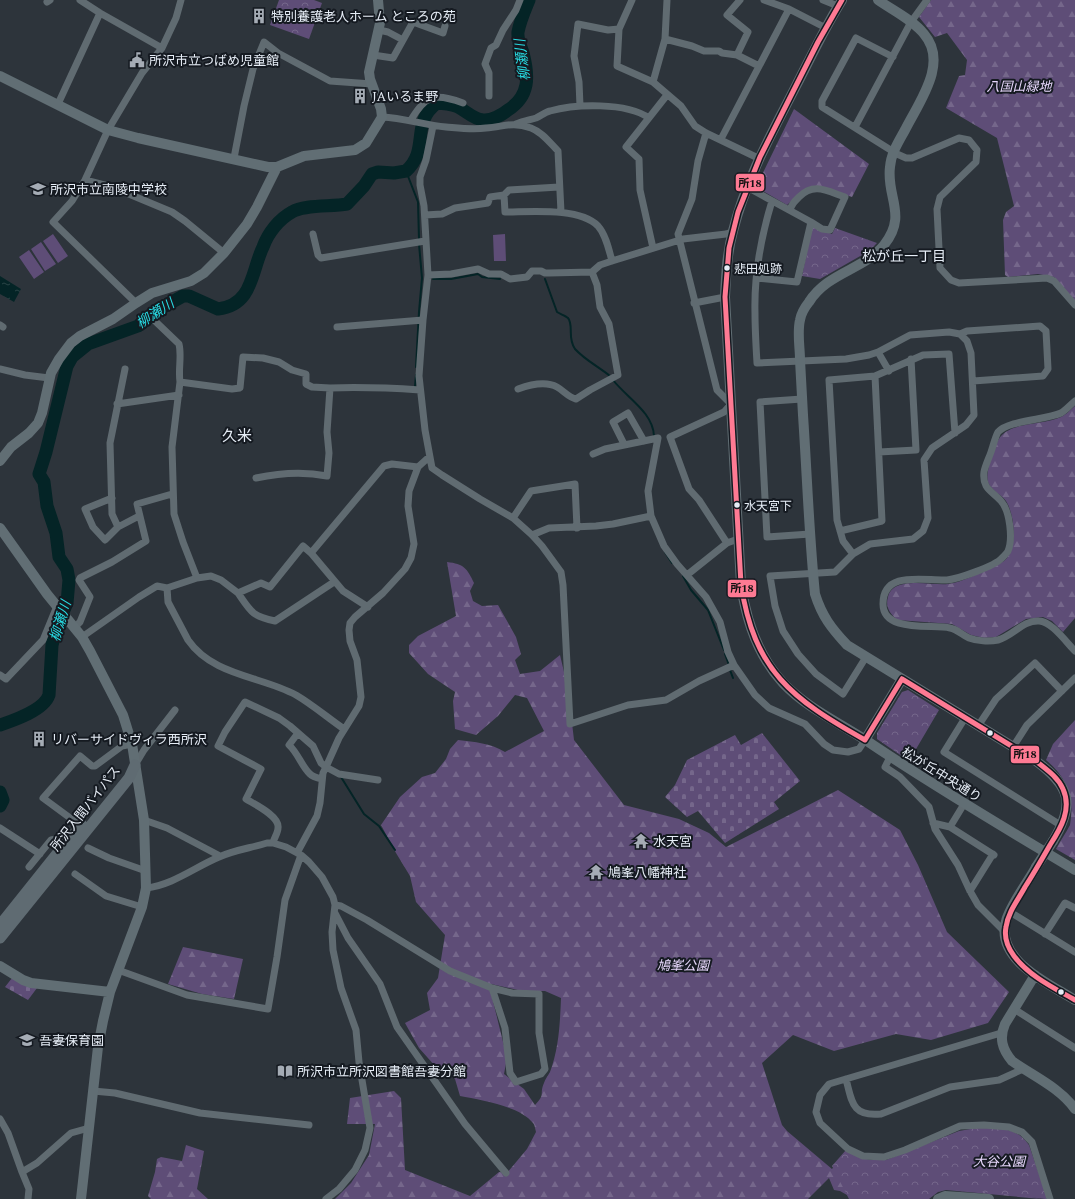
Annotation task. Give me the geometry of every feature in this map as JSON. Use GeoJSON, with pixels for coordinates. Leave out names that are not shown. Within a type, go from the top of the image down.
{"type":"FeatureCollection","features":[{"type":"Feature","properties":{"kind":"main road","name":"所沢入間バイパス"},"geometry":{"type":"LineString","coordinates":[[0,925],[127,770],[135,765]]}},
{"type":"Feature","properties":{"kind":"main road","name":"所沢入間バイパス"},"geometry":{"type":"LineString","coordinates":[[0,938],[129,778],[135,765]]}},
{"type":"Feature","properties":{"kind":"street"},"geometry":{"type":"LineString","coordinates":[[80,0],[162,48]]}},
{"type":"Feature","properties":{"kind":"street"},"geometry":{"type":"LineString","coordinates":[[136,302],[53,222],[72,201],[85,180],[108,130],[142,73],[162,48],[175,21],[182,0]]}},
{"type":"Feature","properties":{"kind":"street"},"geometry":{"type":"LineString","coordinates":[[0,76],[108,130],[138,138],[276,167],[304,156],[349,151],[360,147],[366,143],[382,117],[381,109],[369,72],[380,23],[378,0]]}},
{"type":"Feature","properties":{"kind":"street"},"geometry":{"type":"LineString","coordinates":[[489,96],[489,73],[485,64],[491,48],[496,45],[520,0]]}},
{"type":"Feature","properties":{"kind":"street"},"geometry":{"type":"LineString","coordinates":[[632,0],[619,29],[616,66],[653,82],[681,106],[696,126],[758,158]]}},
{"type":"Feature","properties":{"kind":"street"},"geometry":{"type":"LineString","coordinates":[[653,82],[665,39],[667,0]]}},
{"type":"Feature","properties":{"kind":"street"},"geometry":{"type":"LineString","coordinates":[[737,55],[748,32],[728,15],[740,0]]}},
{"type":"Feature","properties":{"kind":"street"},"geometry":{"type":"LineString","coordinates":[[764,0],[789,9],[826,28]]}},
{"type":"Feature","properties":{"kind":"street"},"geometry":{"type":"LineString","coordinates":[[823,0],[840,3]]}},
{"type":"Feature","properties":{"kind":"street"},"geometry":{"type":"LineString","coordinates":[[878,0],[911,22],[924,33],[931,43],[934,54],[934,64],[930,81],[893,152],[890,177],[896,208],[892,230],[884,245],[876,253],[826,282],[814,293],[800,319],[799,337],[802,399],[815,594],[825,619],[847,645],[1047,769],[1056,777],[1062,786],[1067,806],[1066,816],[1062,826],[1006,919],[1004,931],[1005,940],[1013,958],[1035,975],[1075,1000]]}},
{"type":"Feature","properties":{"kind":"street"},"geometry":{"type":"LineString","coordinates":[[855,127],[911,22],[927,0]]}},
{"type":"Feature","properties":{"kind":"street","name":"松が丘中央通り"},"geometry":{"type":"LineString","coordinates":[[840,3],[758,158],[732,232],[726,270],[725,297],[738,539],[741,584],[747,618],[752,634],[770,667],[782,682],[797,696],[814,709],[865,740],[890,758],[1075,870]]}},
{"type":"Feature","properties":{"kind":"street"},"geometry":{"type":"LineString","coordinates":[[721,139],[789,9]]}},
{"type":"Feature","properties":{"kind":"street"},"geometry":{"type":"LineString","coordinates":[[58,104],[100,13]]}},
{"type":"Feature","properties":{"kind":"street"},"geometry":{"type":"LineString","coordinates":[[373,55],[394,58],[412,22],[442,32],[445,26]]}},
{"type":"Feature","properties":{"kind":"street"},"geometry":{"type":"LineString","coordinates":[[580,106],[579,82],[574,56],[578,24],[608,30],[619,29]]}},
{"type":"Feature","properties":{"kind":"street"},"geometry":{"type":"LineString","coordinates":[[379,30],[388,32],[403,40]]}},
{"type":"Feature","properties":{"kind":"street"},"geometry":{"type":"LineString","coordinates":[[893,56],[856,38],[822,101],[822,107],[893,152],[906,158],[912,158],[959,138],[969,140],[977,150],[976,162],[940,196],[937,209],[940,268],[951,280],[959,283],[1047,278],[1054,281],[1075,305]]}},
{"type":"Feature","properties":{"kind":"street"},"geometry":{"type":"LineString","coordinates":[[665,39],[704,50],[719,51],[722,53],[737,55],[759,66]]}},
{"type":"Feature","properties":{"kind":"street"},"geometry":{"type":"LineString","coordinates":[[234,158],[253,69],[264,42],[278,53],[330,81],[372,84]]}},
{"type":"Feature","properties":{"kind":"street"},"geometry":{"type":"LineString","coordinates":[[653,248],[640,190],[638,159],[626,147],[667,95]]}},
{"type":"Feature","properties":{"kind":"street"},"geometry":{"type":"LineString","coordinates":[[411,120],[415,112],[430,98],[439,96],[451,98],[463,103]]}},
{"type":"Feature","properties":{"kind":"street"},"geometry":{"type":"LineString","coordinates":[[516,124],[528,119],[538,118],[547,111],[580,106],[612,106],[641,112],[649,118]]}},
{"type":"Feature","properties":{"kind":"street"},"geometry":{"type":"LineString","coordinates":[[382,117],[411,120],[433,126],[485,128],[506,124],[516,124],[540,132],[558,152],[561,212]]}},
{"type":"Feature","properties":{"kind":"street"},"geometry":{"type":"LineString","coordinates":[[433,126],[426,160],[420,177],[424,215],[421,242],[428,275],[422,320],[419,376],[432,468],[491,506],[513,518],[542,546],[560,572],[563,585],[570,724],[628,705],[666,700],[699,681],[734,665]]}},
{"type":"Feature","properties":{"kind":"street"},"geometry":{"type":"LineString","coordinates":[[706,132],[698,161],[692,199],[678,234],[694,303],[717,390],[723,398],[731,404],[724,412],[670,437],[689,489],[699,500],[727,543]]}},
{"type":"Feature","properties":{"kind":"street"},"geometry":{"type":"LineString","coordinates":[[0,461],[11,448],[29,433],[38,423],[42,413],[50,378],[59,359],[72,343],[80,336],[122,314],[136,302],[159,290],[191,282],[204,273],[224,253],[252,217],[268,187],[276,167]]}},
{"type":"Feature","properties":{"kind":"street"},"geometry":{"type":"LineString","coordinates":[[85,180],[112,187],[172,212],[224,253]]}},
{"type":"Feature","properties":{"kind":"street"},"geometry":{"type":"LineString","coordinates":[[424,215],[442,214],[455,208],[488,203],[490,197],[504,195],[509,190],[560,187]]}},
{"type":"Feature","properties":{"kind":"street"},"geometry":{"type":"LineString","coordinates":[[747,187],[822,229],[830,230],[845,197],[818,188],[810,189],[802,194],[792,204],[790,210]]}},
{"type":"Feature","properties":{"kind":"street"},"geometry":{"type":"LineString","coordinates":[[504,195],[505,212],[561,212],[584,218],[599,227],[612,261]]}},
{"type":"Feature","properties":{"kind":"street"},"geometry":{"type":"LineString","coordinates":[[772,201],[760,246],[757,278],[755,312],[757,363],[846,359],[869,355],[878,352],[910,335],[949,332],[960,334],[967,331],[1040,326],[1046,331],[1048,369],[1043,376],[973,381]]}},
{"type":"Feature","properties":{"kind":"street"},"geometry":{"type":"LineString","coordinates":[[757,278],[797,282],[811,222]]}},
{"type":"Feature","properties":{"kind":"street"},"geometry":{"type":"LineString","coordinates":[[428,275],[451,274],[478,269],[489,274],[501,274],[510,279],[527,276],[532,271],[541,271],[545,273],[592,272],[600,265],[679,240],[732,232]]}},
{"type":"Feature","properties":{"kind":"street"},"geometry":{"type":"LineString","coordinates":[[314,234],[318,255],[321,258],[421,242]]}},
{"type":"Feature","properties":{"kind":"street"},"geometry":{"type":"LineString","coordinates":[[518,389],[532,384],[552,385],[571,398],[576,399],[618,375],[609,324],[600,307],[597,285],[592,272]]}},
{"type":"Feature","properties":{"kind":"street"},"geometry":{"type":"LineString","coordinates":[[694,303],[725,297]]}},
{"type":"Feature","properties":{"kind":"street"},"geometry":{"type":"LineString","coordinates":[[337,327],[422,320]]}},
{"type":"Feature","properties":{"kind":"street"},"geometry":{"type":"LineString","coordinates":[[155,321],[179,344],[180,382],[172,447],[172,494],[176,521],[197,578]]}},
{"type":"Feature","properties":{"kind":"street"},"geometry":{"type":"LineString","coordinates":[[866,657],[843,694],[816,674],[794,648],[783,631],[774,606],[770,576],[835,572],[854,554],[870,544],[913,540],[923,531],[928,518],[924,460],[932,448],[966,425],[974,415],[971,353],[967,341],[960,334]]}},
{"type":"Feature","properties":{"kind":"street"},"geometry":{"type":"LineString","coordinates":[[878,352],[889,371]]}},
{"type":"Feature","properties":{"kind":"street"},"geometry":{"type":"LineString","coordinates":[[854,554],[843,541],[837,520],[829,380],[875,376],[923,355],[949,354],[954,433]]}},
{"type":"Feature","properties":{"kind":"street"},"geometry":{"type":"LineString","coordinates":[[180,382],[232,389],[240,388],[243,357],[263,358],[279,362],[292,370],[306,374],[306,384],[312,387],[420,390]]}},
{"type":"Feature","properties":{"kind":"street"},"geometry":{"type":"LineString","coordinates":[[879,452],[916,450],[911,359]]}},
{"type":"Feature","properties":{"kind":"street"},"geometry":{"type":"LineString","coordinates":[[0,369],[25,375],[50,378]]}},
{"type":"Feature","properties":{"kind":"street"},"geometry":{"type":"LineString","coordinates":[[118,527],[112,514],[110,443],[125,369]]}},
{"type":"Feature","properties":{"kind":"street"},"geometry":{"type":"LineString","coordinates":[[840,530],[882,521],[875,376]]}},
{"type":"Feature","properties":{"kind":"street"},"geometry":{"type":"LineString","coordinates":[[256,478],[269,475],[299,473],[327,476],[329,454],[327,432],[330,388]]}},
{"type":"Feature","properties":{"kind":"street"},"geometry":{"type":"LineString","coordinates":[[117,404],[179,395]]}},
{"type":"Feature","properties":{"kind":"street"},"geometry":{"type":"LineString","coordinates":[[802,399],[760,402],[767,537],[810,534]]}},
{"type":"Feature","properties":{"kind":"street"},"geometry":{"type":"LineString","coordinates":[[1075,401],[1061,413],[1007,426],[998,433],[984,471],[984,483],[989,491],[1002,502],[1007,512],[1010,532],[1008,550],[1001,560],[969,575],[948,580],[896,581],[891,584],[883,598],[883,607],[889,618],[904,625],[952,628],[969,638],[982,641],[999,640],[1031,621],[1040,620],[1048,623],[1075,651]]}},
{"type":"Feature","properties":{"kind":"street"},"geometry":{"type":"LineString","coordinates":[[624,444],[613,422],[628,413],[644,441]]}},
{"type":"Feature","properties":{"kind":"street"},"geometry":{"type":"LineString","coordinates":[[593,454],[624,444],[658,438],[648,491],[651,516],[664,546],[677,564],[706,597],[720,622],[728,652],[734,665],[755,695],[769,708],[805,724],[824,744],[833,750],[848,752],[859,750],[902,680]]}},
{"type":"Feature","properties":{"kind":"street"},"geometry":{"type":"LineString","coordinates":[[118,970],[187,995],[268,1009],[285,900],[299,854],[317,816],[320,803],[322,779],[326,767],[344,729],[359,706],[362,697],[357,660],[350,641],[350,623],[404,568],[413,551],[414,544],[408,506],[409,491],[418,467],[430,457]]}},
{"type":"Feature","properties":{"kind":"street"},"geometry":{"type":"LineString","coordinates":[[311,553],[384,466],[392,464],[418,467]]}},
{"type":"Feature","properties":{"kind":"street"},"geometry":{"type":"LineString","coordinates":[[513,518],[531,491],[575,484],[577,528]]}},
{"type":"Feature","properties":{"kind":"street"},"geometry":{"type":"LineString","coordinates":[[72,625],[80,622],[90,597],[79,580],[80,578],[112,562],[146,541],[136,504],[172,494]]}},
{"type":"Feature","properties":{"kind":"street"},"geometry":{"type":"LineString","coordinates":[[112,498],[85,509],[93,527],[106,540],[118,527],[139,516]]}},
{"type":"Feature","properties":{"kind":"street"},"geometry":{"type":"LineString","coordinates":[[532,535],[549,528],[577,528],[613,524],[651,516]]}},
{"type":"Feature","properties":{"kind":"street"},"geometry":{"type":"LineString","coordinates":[[1,532],[82,637],[123,715],[132,744],[144,820],[146,888],[142,907],[110,992],[98,1047],[81,1199]]}},
{"type":"Feature","properties":{"kind":"street"},"geometry":{"type":"LineString","coordinates":[[687,575],[727,543],[738,539]]}},
{"type":"Feature","properties":{"kind":"street"},"geometry":{"type":"LineString","coordinates":[[238,594],[261,583],[270,587],[303,546],[311,553],[343,591],[368,606]]}},
{"type":"Feature","properties":{"kind":"street"},"geometry":{"type":"LineString","coordinates":[[82,637],[153,587],[157,586],[167,588],[197,578],[211,576],[238,594],[251,612],[256,616],[275,621],[334,582]]}},
{"type":"Feature","properties":{"kind":"street"},"geometry":{"type":"LineString","coordinates":[[167,588],[168,602],[188,640],[191,645],[205,657],[229,671],[259,680],[296,695],[344,729]]}},
{"type":"Feature","properties":{"kind":"street"},"geometry":{"type":"LineString","coordinates":[[0,675],[6,679],[44,640],[58,607]]}},
{"type":"Feature","properties":{"kind":"street"},"geometry":{"type":"LineString","coordinates":[[978,726],[996,699],[1035,663],[1062,691]]}},
{"type":"Feature","properties":{"kind":"street"},"geometry":{"type":"LineString","coordinates":[[1013,747],[1027,725],[1075,678]]}},
{"type":"Feature","properties":{"kind":"street"},"geometry":{"type":"LineString","coordinates":[[273,843],[278,828],[277,822],[268,812],[246,799],[261,769],[218,746],[225,732],[245,702],[279,718],[298,733],[313,746],[321,763],[326,767],[340,774],[378,780]]}},
{"type":"Feature","properties":{"kind":"street"},"geometry":{"type":"LineString","coordinates":[[135,765],[144,750],[175,710]]}},
{"type":"Feature","properties":{"kind":"street"},"geometry":{"type":"LineString","coordinates":[[965,718],[944,752],[1062,826]]}},
{"type":"Feature","properties":{"kind":"street"},"geometry":{"type":"LineString","coordinates":[[298,733],[288,745],[298,755],[308,773],[322,779]]}},
{"type":"Feature","properties":{"kind":"street"},"geometry":{"type":"LineString","coordinates":[[81,826],[43,798],[80,756],[92,766],[95,766],[122,746],[132,744]]}},
{"type":"Feature","properties":{"kind":"street"},"geometry":{"type":"LineString","coordinates":[[890,758],[885,767],[900,777],[929,807],[935,829],[958,865],[978,905],[1004,931]]}},
{"type":"Feature","properties":{"kind":"street"},"geometry":{"type":"LineString","coordinates":[[950,828],[964,804]]}},
{"type":"Feature","properties":{"kind":"street"},"geometry":{"type":"LineString","coordinates":[[144,820],[167,828],[220,856]]}},
{"type":"Feature","properties":{"kind":"street"},"geometry":{"type":"LineString","coordinates":[[933,823],[950,828],[993,854],[970,891]]}},
{"type":"Feature","properties":{"kind":"street"},"geometry":{"type":"LineString","coordinates":[[0,828],[40,854]]}},
{"type":"Feature","properties":{"kind":"street"},"geometry":{"type":"LineString","coordinates":[[29,867],[53,839],[56,839],[64,845]]}},
{"type":"Feature","properties":{"kind":"street"},"geometry":{"type":"LineString","coordinates":[[146,888],[176,879],[220,856],[267,843],[273,843],[286,847],[299,854],[309,862],[322,877],[333,897],[335,908],[348,938],[380,984],[397,1027],[465,1124],[506,1174]]}},
{"type":"Feature","properties":{"kind":"street"},"geometry":{"type":"LineString","coordinates":[[88,848],[109,858],[146,870]]}},
{"type":"Feature","properties":{"kind":"street"},"geometry":{"type":"LineString","coordinates":[[75,874],[106,896],[142,907]]}},
{"type":"Feature","properties":{"kind":"street"},"geometry":{"type":"LineString","coordinates":[[1045,934],[1065,903],[1075,908]]}},
{"type":"Feature","properties":{"kind":"street"},"geometry":{"type":"LineString","coordinates":[[335,908],[341,906],[367,920],[450,971],[492,988],[512,993],[539,994],[539,1033],[544,1069],[542,1074],[516,1082],[510,1073],[505,1028],[492,988]]}},
{"type":"Feature","properties":{"kind":"street"},"geometry":{"type":"LineString","coordinates":[[326,1199],[339,1189],[354,1170],[365,1150],[370,1128],[359,1062],[356,1030],[341,988],[335,963],[332,932],[335,908]]}},
{"type":"Feature","properties":{"kind":"street"},"geometry":{"type":"LineString","coordinates":[[1010,912],[1075,952]]}},
{"type":"Feature","properties":{"kind":"street"},"geometry":{"type":"LineString","coordinates":[[0,966],[23,980],[31,983],[110,992]]}},
{"type":"Feature","properties":{"kind":"street"},"geometry":{"type":"LineString","coordinates":[[1035,975],[1002,1032],[1002,1040],[1007,1055],[1012,1061],[1056,1089],[1075,1109]]}},
{"type":"Feature","properties":{"kind":"street"},"geometry":{"type":"LineString","coordinates":[[1014,1009],[1075,1048]]}},
{"type":"Feature","properties":{"kind":"street"},"geometry":{"type":"LineString","coordinates":[[1002,1032],[829,1084],[820,1095],[816,1112],[820,1123],[848,1149],[863,1156],[884,1157],[905,1150],[960,1126],[984,1125],[1009,1127],[1022,1132],[1032,1142],[1050,1199]]}},
{"type":"Feature","properties":{"kind":"street"},"geometry":{"type":"LineString","coordinates":[[846,1079],[852,1103],[858,1110],[866,1114],[873,1115],[881,1114],[950,1087],[999,1080],[1023,1069]]}},
{"type":"Feature","properties":{"kind":"street"},"geometry":{"type":"LineString","coordinates":[[93,1091],[115,1093],[200,1113],[309,1125]]}},
{"type":"Feature","properties":{"kind":"street"},"geometry":{"type":"LineString","coordinates":[[0,1118],[8,1133],[29,1189],[28,1199]]}},
{"type":"Feature","properties":{"kind":"street"},"geometry":{"type":"LineString","coordinates":[[22,1172],[37,1163],[71,1133],[89,1128]]}},
{"type":"Feature","properties":{"kind":"street"},"geometry":{"type":"LineString","coordinates":[[938,1199],[945,1196],[985,1199]]}},
{"type":"Feature","properties":{"kind":"green space"},"geometry":{"type":"Polygon","coordinates":[[[279,0],[314,0],[322,3],[309,39],[270,25],[279,0]]]}},
{"type":"Feature","properties":{"kind":"green space","name":"八国山緑地"},"geometry":{"type":"Polygon","coordinates":[[[931,0],[1075,0],[1075,301],[1054,277],[1038,274],[1008,277],[1005,275],[1003,220],[1006,212],[1014,206],[997,138],[946,108],[959,76],[965,75],[967,60],[947,33],[935,37],[919,17],[931,0]]]}},
{"type":"Feature","properties":{"kind":"green space"},"geometry":{"type":"Polygon","coordinates":[[[794,109],[869,164],[852,197],[819,186],[806,188],[787,205],[756,187],[794,109]]]}},
{"type":"Feature","properties":{"kind":"green space"},"geometry":{"type":"Polygon","coordinates":[[[812,227],[832,234],[835,228],[877,243],[869,251],[820,279],[802,276],[812,227]]]}},
{"type":"Feature","properties":{"kind":"green space"},"geometry":{"type":"Polygon","coordinates":[[[53,234],[68,256],[58,263],[43,241],[53,234]]]}},
{"type":"Feature","properties":{"kind":"green space"},"geometry":{"type":"Polygon","coordinates":[[[505,234],[506,261],[494,261],[493,235],[505,234]]]}},
{"type":"Feature","properties":{"kind":"green space"},"geometry":{"type":"Polygon","coordinates":[[[41,242],[56,264],[45,271],[31,249],[41,242]]]}},
{"type":"Feature","properties":{"kind":"green space"},"geometry":{"type":"Polygon","coordinates":[[[29,250],[44,272],[34,279],[19,257],[29,250]]]}},
{"type":"Feature","properties":{"kind":"green space"},"geometry":{"type":"Polygon","coordinates":[[[1075,406],[1075,618],[1063,632],[1052,621],[1043,617],[1026,619],[996,637],[984,638],[971,635],[952,624],[897,620],[890,612],[887,601],[891,590],[897,586],[914,583],[954,583],[1004,561],[1011,549],[1014,532],[1009,507],[1006,501],[991,488],[987,478],[989,465],[996,445],[1006,431],[1021,426],[1054,420],[1065,415],[1075,406]]]}},
{"type":"Feature","properties":{"kind":"green space","name":"鳩峯公園"},"geometry":{"type":"Polygon","coordinates":[[[447,562],[457,564],[467,570],[474,583],[470,591],[473,601],[482,606],[498,605],[516,637],[521,654],[515,660],[520,674],[540,671],[560,655],[568,689],[574,740],[624,805],[679,819],[709,833],[726,847],[838,790],[900,830],[918,865],[947,932],[1009,992],[988,1023],[931,1040],[896,1034],[834,1051],[793,1035],[762,1063],[782,1125],[787,1131],[832,1169],[846,1151],[860,1159],[1041,1199],[946,1190],[938,1192],[929,1199],[854,1199],[840,1191],[834,1190],[829,1178],[808,1199],[335,1199],[351,1183],[369,1155],[375,1124],[347,1124],[350,1098],[394,1091],[401,1098],[405,1170],[470,1196],[499,1172],[507,1173],[527,1149],[536,1132],[533,1123],[519,1112],[500,1105],[460,1096],[455,1079],[436,1067],[419,1048],[405,1023],[430,1010],[427,993],[438,978],[445,935],[416,902],[410,876],[381,825],[400,797],[422,777],[435,773],[446,759],[450,749],[458,740],[488,745],[505,752],[544,731],[527,698],[515,695],[498,716],[476,735],[455,729],[453,701],[455,692],[428,674],[409,653],[409,645],[418,636],[456,616],[447,562]],[[491,984],[490,989],[507,1058],[504,1074],[524,1089],[535,1105],[541,1096],[545,1080],[553,1063],[557,1045],[561,998],[545,991],[522,991],[491,984]]]}},
{"type":"Feature","properties":{"kind":"green space"},"geometry":{"type":"Polygon","coordinates":[[[908,690],[939,710],[909,761],[877,739],[877,733],[902,692],[908,690]]]}},
{"type":"Feature","properties":{"kind":"green space"},"geometry":{"type":"Polygon","coordinates":[[[1075,720],[1075,860],[1056,849],[1070,825],[1070,796],[1064,780],[1046,760],[1053,744],[1075,720]]]}},
{"type":"Feature","properties":{"kind":"green space"},"geometry":{"type":"Polygon","coordinates":[[[762,733],[800,781],[774,802],[779,809],[725,843],[698,811],[687,817],[665,797],[675,785],[687,760],[735,735],[741,745],[762,733]]]}},
{"type":"Feature","properties":{"kind":"green space"},"geometry":{"type":"Polygon","coordinates":[[[183,947],[243,959],[234,999],[202,994],[168,984],[183,947]]]}},
{"type":"Feature","properties":{"kind":"green space"},"geometry":{"type":"Polygon","coordinates":[[[12,978],[37,988],[28,1000],[5,987],[12,978]]]}},
{"type":"Feature","properties":{"kind":"green space","name":"大谷公園"},"geometry":{"type":"Polygon","coordinates":[[[982,1127],[1008,1130],[1024,1139],[1029,1145],[1047,1197],[1046,1199],[948,1188],[938,1190],[926,1199],[849,1199],[832,1166],[846,1150],[861,1158],[886,1160],[959,1131],[982,1127]]]}},
{"type":"Feature","properties":{"kind":"green space"},"geometry":{"type":"Polygon","coordinates":[[[186,1145],[204,1151],[197,1189],[208,1199],[151,1199],[148,1196],[157,1159],[161,1157],[182,1161],[186,1145]]]}},
{"type":"Feature","properties":{"kind":"water"},"geometry":{"type":"Polygon","coordinates":[[[0,276],[21,289],[14,302],[0,294],[0,276]]]}},
{"type":"Feature","properties":{"kind":"waterway","name":"柳瀬川"},"geometry":{"type":"LineString","coordinates":[[0,725],[35,710],[46,700],[49,695],[52,645],[57,626],[67,603],[69,580],[67,569],[59,557],[56,533],[47,506],[44,482],[39,474],[46,452],[67,366],[72,357],[88,344],[138,326],[163,307],[183,296],[189,296],[218,309],[229,306],[238,301],[249,286],[265,242],[278,222],[297,209],[347,204],[364,186],[372,174],[378,172],[394,173],[406,171],[413,163],[417,154],[424,119],[437,103],[456,106],[476,118],[486,120],[493,119],[506,112],[520,98],[526,85],[527,77],[525,61],[518,35],[521,20],[529,0]]}},
{"type":"Feature","properties":{"kind":"waterway"},"geometry":{"type":"LineString","coordinates":[[406,171],[418,202],[419,239]]}},
{"type":"Feature","properties":{"kind":"waterway"},"geometry":{"type":"LineString","coordinates":[[416,367],[422,278],[419,244]]}},
{"type":"Feature","properties":{"kind":"waterway"},"geometry":{"type":"LineString","coordinates":[[433,279],[451,279],[478,274],[482,277],[500,279]]}},
{"type":"Feature","properties":{"kind":"waterway"},"geometry":{"type":"LineString","coordinates":[[545,279],[557,312],[567,317],[570,321],[571,340],[575,349],[583,357],[610,376]]}},
{"type":"Feature","properties":{"kind":"waterway"},"geometry":{"type":"LineString","coordinates":[[415,386],[416,375]]}},
{"type":"Feature","properties":{"kind":"waterway"},"geometry":{"type":"LineString","coordinates":[[613,380],[644,412],[653,427],[654,436]]}},
{"type":"Feature","properties":{"kind":"waterway"},"geometry":{"type":"LineString","coordinates":[[665,552],[672,563]]}},
{"type":"Feature","properties":{"kind":"waterway"},"geometry":{"type":"LineString","coordinates":[[683,576],[691,590],[708,610],[724,650]]}},
{"type":"Feature","properties":{"kind":"waterway"},"geometry":{"type":"LineString","coordinates":[[725,654],[729,665]]}},
{"type":"Feature","properties":{"kind":"waterway"},"geometry":{"type":"LineString","coordinates":[[730,670],[733,678]]}},
{"type":"Feature","properties":{"kind":"waterway"},"geometry":{"type":"LineString","coordinates":[[341,777],[364,814],[379,826],[395,850]]}},
{"type":"Feature","properties":{"kind":"waterway","name":"柳瀬川"},"geometry":{"type":"LineString","coordinates":[[0,792],[3,800],[0,806]]}},
{"type":"Feature","properties":{"kind":"transit line","name":"所18"},"geometry":{"type":"LineString","coordinates":[[842,0],[818,42],[760,157],[738,212],[729,248],[725,297],[741,584],[747,614],[756,639],[767,661],[780,679],[797,696],[817,711],[865,740]]}},
{"type":"Feature","properties":{"kind":"transit line","name":"所18"},"geometry":{"type":"LineString","coordinates":[[902,679],[1036,761],[1061,785],[1066,804],[1064,818],[1058,832],[1011,911],[1007,922],[1006,935],[1008,946],[1012,953],[1027,970],[1034,976],[1075,1000]]}},
{"type":"Feature","properties":{"kind":"transit line","name":"所18"},"geometry":{"type":"LineString","coordinates":[[865,740],[902,679]]}},
{"type":"Feature","properties":{"kind":"place","name":"特別養護老人ホーム ところの苑"},"geometry":{"type":"Point","coordinates":[259,16]}},
{"type":"Feature","properties":{"kind":"place","name":"所沢市立つばめ児童館"},"geometry":{"type":"Point","coordinates":[137,60]}},
{"type":"Feature","properties":{"kind":"place","name":"JAいるま野"},"geometry":{"type":"Point","coordinates":[360,96]}},
{"type":"Feature","properties":{"kind":"place","name":"所沢市立南陵中学校"},"geometry":{"type":"Point","coordinates":[38,189]}},
{"type":"Feature","properties":{"kind":"place","name":"悲田処跡"},"geometry":{"type":"Point","coordinates":[727,268]}},
{"type":"Feature","properties":{"kind":"place","name":"水天宮下"},"geometry":{"type":"Point","coordinates":[737,505]}},
{"type":"Feature","properties":{"kind":"place","name":"リバーサイドヴィラ西所沢"},"geometry":{"type":"Point","coordinates":[39,739]}},
{"type":"Feature","properties":{"kind":"place","name":"水天宮"},"geometry":{"type":"Point","coordinates":[641,841]}},
{"type":"Feature","properties":{"kind":"place","name":"鳩峯八幡神社"},"geometry":{"type":"Point","coordinates":[596,872]}},
{"type":"Feature","properties":{"kind":"place","name":"吾妻保育園"},"geometry":{"type":"Point","coordinates":[27,1040]}},
{"type":"Feature","properties":{"kind":"place","name":"所沢市立所沢図書館吾妻分館"},"geometry":{"type":"Point","coordinates":[285,1071]}},
{"type":"Feature","properties":{"kind":"district","name":"松が丘一丁目"},"geometry":{"type":"Point","coordinates":[904,256]}},
{"type":"Feature","properties":{"kind":"district","name":"久米"},"geometry":{"type":"Point","coordinates":[237,436]}}]}
